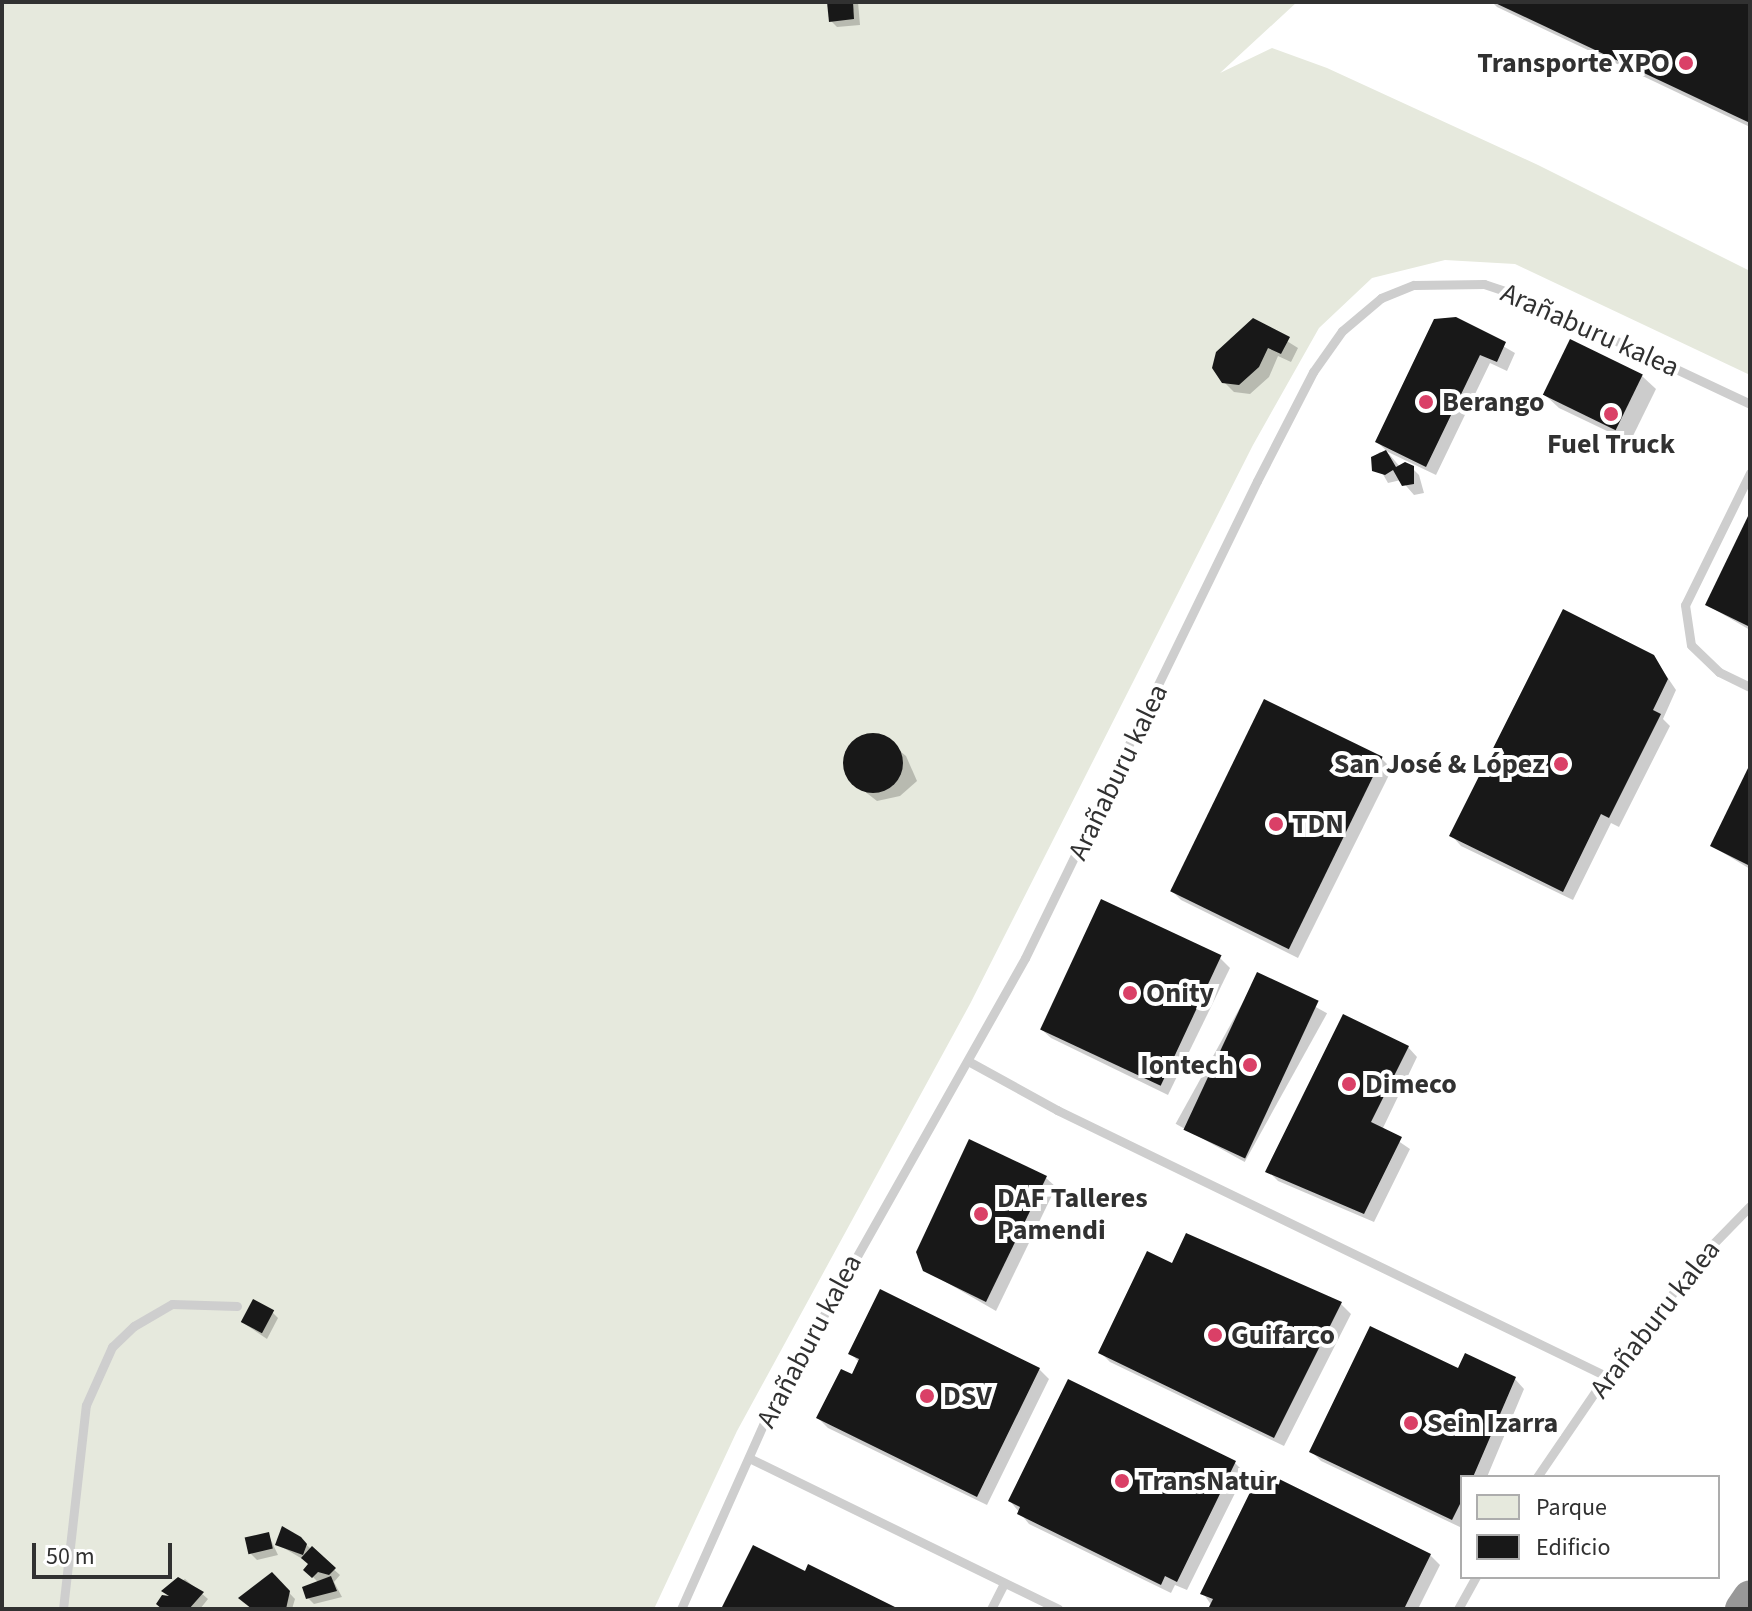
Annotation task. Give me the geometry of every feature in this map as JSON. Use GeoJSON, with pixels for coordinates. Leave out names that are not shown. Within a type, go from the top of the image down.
{"type":"FeatureCollection","features":[{"type":"Feature","properties":{"kind":"highway"},"geometry":{"type":"LineString","coordinates":[[1742,1609],[1750,1597]]}},
{"type":"Feature","properties":{"kind":"lane","name":"Arañaburu kalea"},"geometry":{"type":"LineString","coordinates":[[681,1609],[749,1458],[855,1253],[968,1061],[1131,749],[1313,372],[1363,310],[1414,285],[1484,284],[1537,303],[1750,404]]}},
{"type":"Feature","properties":{"kind":"lane"},"geometry":{"type":"LineString","coordinates":[[1750,473],[1685,605],[1691,645],[1719,672],[1750,687]]}},
{"type":"Feature","properties":{"kind":"lane"},"geometry":{"type":"LineString","coordinates":[[968,1061],[1057,1110],[1606,1376]]}},
{"type":"Feature","properties":{"kind":"lane","name":"Arañaburu kalea"},"geometry":{"type":"LineString","coordinates":[[1538,1475],[1606,1376],[1710,1247],[1750,1206]]}},
{"type":"Feature","properties":{"kind":"lane"},"geometry":{"type":"LineString","coordinates":[[63,1609],[86,1405],[112,1347],[134,1326],[172,1304],[237,1306]]}},
{"type":"Feature","properties":{"kind":"lane"},"geometry":{"type":"LineString","coordinates":[[749,1458],[1058,1609]]}},
{"type":"Feature","properties":{"kind":"lane"},"geometry":{"type":"LineString","coordinates":[[1458,1609],[1475,1579]]}},
{"type":"Feature","properties":{"kind":"lane"},"geometry":{"type":"LineString","coordinates":[[991,1609],[1004,1583]]}},
{"type":"Feature","properties":{"kind":"green space"},"geometry":{"type":"Polygon","coordinates":[[[2,2],[1297,2],[1220,73],[1272,48],[1327,68],[1538,165],[1750,271],[1750,375],[1515,264],[1445,260],[1372,278],[1319,328],[1253,445],[970,1004],[737,1431],[654,1609],[2,1609],[2,2]]]}},
{"type":"Feature","properties":{"kind":"building"},"geometry":{"type":"Polygon","coordinates":[[[827,2],[853,2],[854,19],[829,22],[827,2]]]}},
{"type":"Feature","properties":{"kind":"building","name":"Transporte XPO"},"geometry":{"type":"Polygon","coordinates":[[[1493,2],[1750,2],[1750,123],[1493,2]]]}},
{"type":"Feature","properties":{"kind":"building","name":"Berango"},"geometry":{"type":"Polygon","coordinates":[[[1456,317],[1506,342],[1497,362],[1480,355],[1426,467],[1375,442],[1434,319],[1456,317]]]}},
{"type":"Feature","properties":{"kind":"building"},"geometry":{"type":"Polygon","coordinates":[[[1253,318],[1290,337],[1281,354],[1268,348],[1259,367],[1239,385],[1222,383],[1212,368],[1216,352],[1253,318]]]}},
{"type":"Feature","properties":{"kind":"building"},"geometry":{"type":"Polygon","coordinates":[[[1570,339],[1643,375],[1616,430],[1543,395],[1570,339]]]}},
{"type":"Feature","properties":{"kind":"building"},"geometry":{"type":"Polygon","coordinates":[[[1386,450],[1396,467],[1405,462],[1414,466],[1414,484],[1402,486],[1393,470],[1385,475],[1372,471],[1371,457],[1386,450]]]}},
{"type":"Feature","properties":{"kind":"building"},"geometry":{"type":"Polygon","coordinates":[[[1750,512],[1750,627],[1705,605],[1750,512]]]}},
{"type":"Feature","properties":{"kind":"building","name":"San José & López"},"geometry":{"type":"Polygon","coordinates":[[[1563,609],[1654,655],[1668,679],[1653,710],[1661,714],[1609,818],[1601,814],[1563,892],[1449,836],[1563,609]]]}},
{"type":"Feature","properties":{"kind":"building","name":"TDN"},"geometry":{"type":"Polygon","coordinates":[[[1264,699],[1383,757],[1289,949],[1170,891],[1264,699]]]}},
{"type":"Feature","properties":{"kind":"building"},"geometry":{"type":"Polygon","coordinates":[[[873,733],[885,735],[894,742],[901,751],[901,775],[894,784],[885,791],[873,793],[861,791],[852,784],[845,775],[843,763],[845,751],[852,742],[861,735],[873,733]]]}},
{"type":"Feature","properties":{"kind":"building"},"geometry":{"type":"Polygon","coordinates":[[[1750,764],[1750,866],[1710,846],[1750,764]]]}},
{"type":"Feature","properties":{"kind":"building","name":"Onity"},"geometry":{"type":"Polygon","coordinates":[[[1101,899],[1222,955],[1161,1086],[1040,1030],[1101,899]]]}},
{"type":"Feature","properties":{"kind":"building","name":"Iontech"},"geometry":{"type":"Polygon","coordinates":[[[1257,972],[1319,1001],[1245,1158],[1183,1130],[1257,972]]]}},
{"type":"Feature","properties":{"kind":"building","name":"Dimeco"},"geometry":{"type":"Polygon","coordinates":[[[1343,1014],[1409,1046],[1371,1122],[1402,1137],[1364,1214],[1265,1172],[1343,1014]]]}},
{"type":"Feature","properties":{"kind":"building","name":"DAF Talleres Pamendi"},"geometry":{"type":"Polygon","coordinates":[[[969,1139],[1047,1176],[986,1302],[923,1271],[916,1252],[969,1139]]]}},
{"type":"Feature","properties":{"kind":"building","name":"Guifarco"},"geometry":{"type":"Polygon","coordinates":[[[1186,1233],[1342,1302],[1274,1438],[1098,1353],[1147,1251],[1172,1263],[1186,1233]]]}},
{"type":"Feature","properties":{"kind":"building","name":"DSV"},"geometry":{"type":"Polygon","coordinates":[[[880,1289],[1040,1368],[977,1497],[816,1418],[841,1369],[852,1374],[859,1359],[848,1354],[880,1289]]]}},
{"type":"Feature","properties":{"kind":"building"},"geometry":{"type":"Polygon","coordinates":[[[253,1299],[274,1310],[262,1333],[241,1322],[253,1299]]]}},
{"type":"Feature","properties":{"kind":"building","name":"Sein Izarra"},"geometry":{"type":"Polygon","coordinates":[[[1370,1326],[1458,1368],[1465,1353],[1516,1377],[1474,1475],[1460,1475],[1460,1504],[1452,1520],[1309,1452],[1370,1326]]]}},
{"type":"Feature","properties":{"kind":"building","name":"TransNatur"},"geometry":{"type":"Polygon","coordinates":[[[1068,1379],[1236,1461],[1177,1582],[1165,1576],[1161,1585],[1017,1514],[1020,1507],[1008,1501],[1068,1379]]]}},
{"type":"Feature","properties":{"kind":"building","name":"TransNatur"},"geometry":{"type":"Polygon","coordinates":[[[1261,1470],[1431,1554],[1404,1609],[1209,1607],[1213,1599],[1200,1594],[1261,1470]]]}},
{"type":"Feature","properties":{"kind":"building"},"geometry":{"type":"Polygon","coordinates":[[[282,1526],[307,1544],[303,1555],[275,1545],[282,1526]]]}},
{"type":"Feature","properties":{"kind":"building"},"geometry":{"type":"Polygon","coordinates":[[[269,1532],[273,1549],[248,1554],[245,1538],[269,1532]]]}},
{"type":"Feature","properties":{"kind":"building"},"geometry":{"type":"Polygon","coordinates":[[[753,1545],[805,1571],[808,1564],[899,1609],[721,1609],[753,1545]]]}},
{"type":"Feature","properties":{"kind":"building"},"geometry":{"type":"Polygon","coordinates":[[[312,1546],[336,1568],[329,1575],[318,1572],[312,1578],[303,1570],[308,1564],[301,1558],[312,1546]]]}},
{"type":"Feature","properties":{"kind":"building"},"geometry":{"type":"Polygon","coordinates":[[[272,1572],[290,1591],[286,1609],[252,1609],[238,1598],[272,1572]]]}},
{"type":"Feature","properties":{"kind":"building"},"geometry":{"type":"Polygon","coordinates":[[[331,1576],[337,1591],[306,1599],[302,1587],[331,1576]]]}},
{"type":"Feature","properties":{"kind":"building"},"geometry":{"type":"Polygon","coordinates":[[[178,1577],[204,1592],[189,1609],[162,1609],[156,1604],[162,1595],[169,1596],[161,1591],[178,1577]]]}},
{"type":"Feature","properties":{"kind":"place","name":"Transporte XPO"},"geometry":{"type":"Point","coordinates":[1686,63]}},
{"type":"Feature","properties":{"kind":"place","name":"Berango"},"geometry":{"type":"Point","coordinates":[1426,402]}},
{"type":"Feature","properties":{"kind":"place","name":"Fuel Truck"},"geometry":{"type":"Point","coordinates":[1611,414]}},
{"type":"Feature","properties":{"kind":"place","name":"San José & López"},"geometry":{"type":"Point","coordinates":[1561,764]}},
{"type":"Feature","properties":{"kind":"place","name":"TDN"},"geometry":{"type":"Point","coordinates":[1276,824]}},
{"type":"Feature","properties":{"kind":"place","name":"Onity"},"geometry":{"type":"Point","coordinates":[1130,993]}},
{"type":"Feature","properties":{"kind":"place","name":"Iontech"},"geometry":{"type":"Point","coordinates":[1250,1065]}},
{"type":"Feature","properties":{"kind":"place","name":"Dimeco"},"geometry":{"type":"Point","coordinates":[1349,1084]}},
{"type":"Feature","properties":{"kind":"place","name":"DAF Talleres Pamendi"},"geometry":{"type":"Point","coordinates":[981,1214]}},
{"type":"Feature","properties":{"kind":"place","name":"Guifarco"},"geometry":{"type":"Point","coordinates":[1215,1335]}},
{"type":"Feature","properties":{"kind":"place","name":"DSV"},"geometry":{"type":"Point","coordinates":[927,1396]}},
{"type":"Feature","properties":{"kind":"place","name":"Sein Izarra"},"geometry":{"type":"Point","coordinates":[1411,1423]}},
{"type":"Feature","properties":{"kind":"place","name":"TransNatur"},"geometry":{"type":"Point","coordinates":[1122,1481]}}]}
